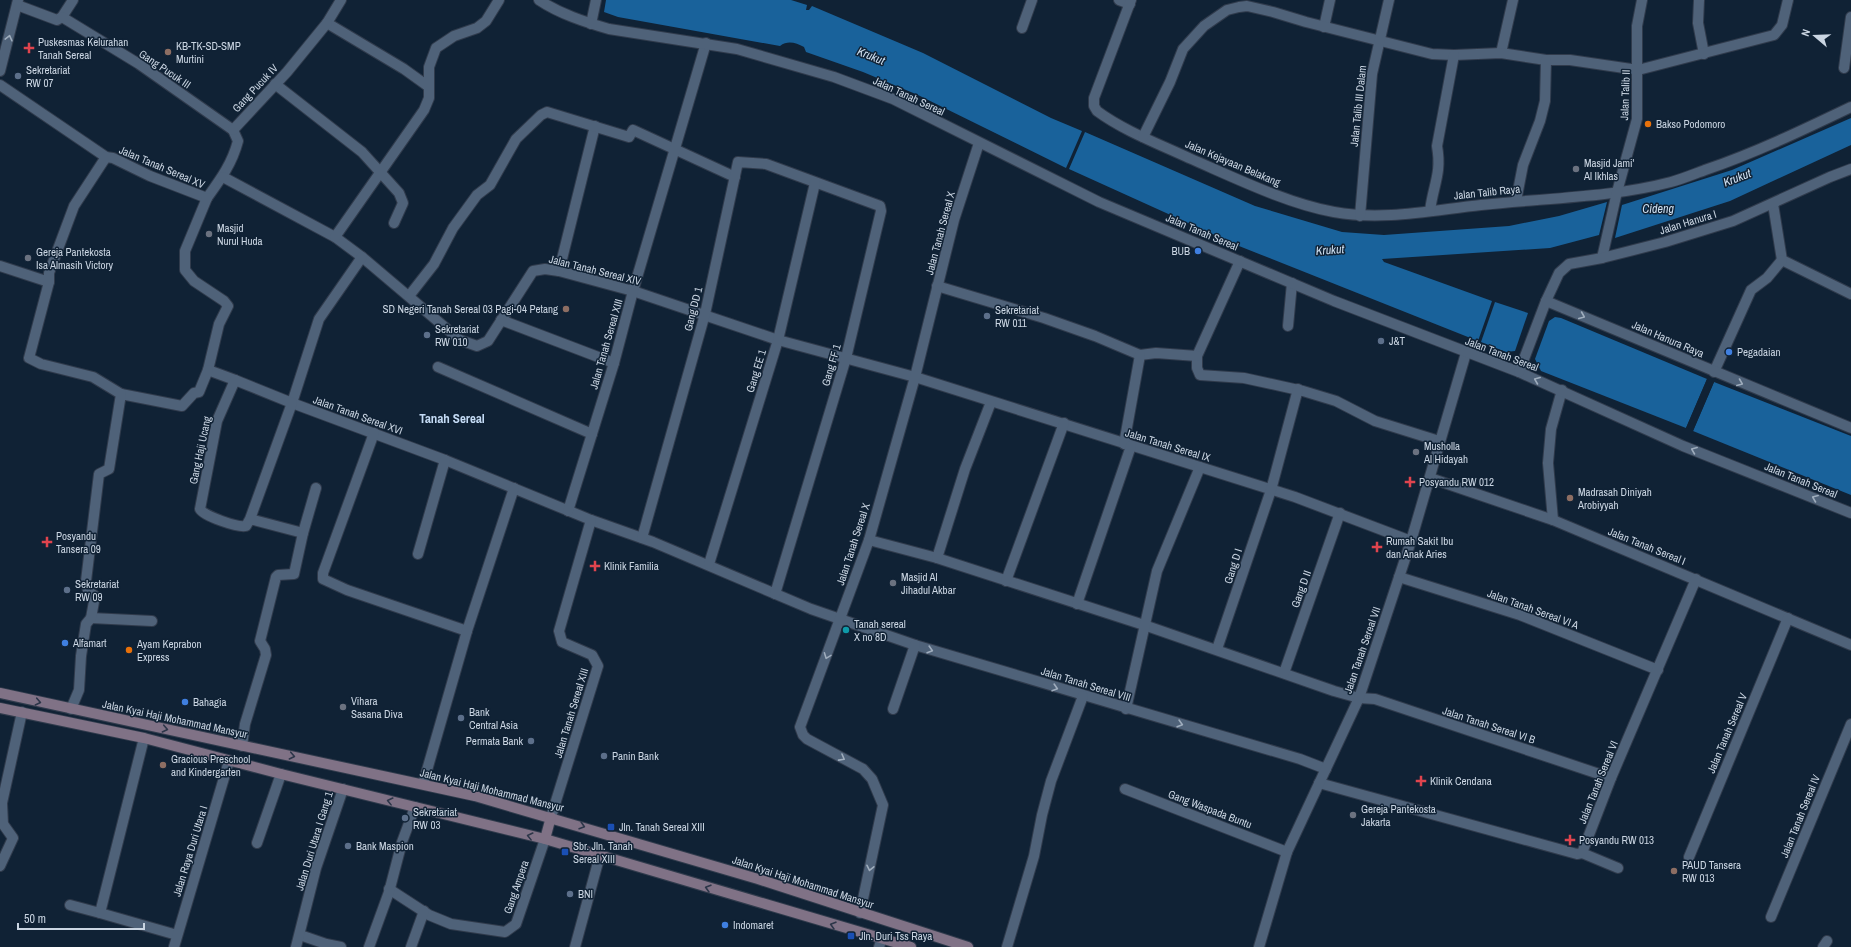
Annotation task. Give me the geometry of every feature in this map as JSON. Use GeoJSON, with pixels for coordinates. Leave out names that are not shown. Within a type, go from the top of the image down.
{"type":"FeatureCollection","features":[{"type":"Feature","properties":{"kind":"main road","name":"Jalan Kyai Haji Mohammad Mansyur"},"geometry":{"type":"LineString","coordinates":[[0,693],[475,796],[551,817],[758,879],[968,947]]}},
{"type":"Feature","properties":{"kind":"main road"},"geometry":{"type":"LineString","coordinates":[[0,708],[144,738],[229,761],[545,840],[854,930],[881,942],[911,947]]}},
{"type":"Feature","properties":{"kind":"main road"},"geometry":{"type":"LineString","coordinates":[[229,761],[238,745]]}},
{"type":"Feature","properties":{"kind":"main road"},"geometry":{"type":"LineString","coordinates":[[545,840],[551,817]]}},
{"type":"Feature","properties":{"kind":"main road"},"geometry":{"type":"LineString","coordinates":[[854,930],[860,913]]}},
{"type":"Feature","properties":{"kind":"main road"},"geometry":{"type":"LineString","coordinates":[[881,942],[887,921]]}},
{"type":"Feature","properties":{"kind":"street"},"geometry":{"type":"LineString","coordinates":[[0,71],[18,2],[57,20],[62,17],[73,0]]}},
{"type":"Feature","properties":{"kind":"street"},"geometry":{"type":"LineString","coordinates":[[224,177],[335,237],[424,110],[429,98],[429,67],[436,48],[454,36],[477,28],[486,21],[499,0]]}},
{"type":"Feature","properties":{"kind":"street","name":"Jalan Tanah Sereal"},"geometry":{"type":"LineString","coordinates":[[539,0],[550,8],[591,24],[609,29],[737,49],[834,77],[892,99],[1099,202],[1292,283],[1466,353],[1521,368],[1562,390],[1683,446],[1851,512]]}},
{"type":"Feature","properties":{"kind":"street"},"geometry":{"type":"LineString","coordinates":[[1022,28],[1032,0]]}},
{"type":"Feature","properties":{"kind":"street"},"geometry":{"type":"LineString","coordinates":[[1119,0],[1131,2]]}},
{"type":"Feature","properties":{"kind":"street"},"geometry":{"type":"LineString","coordinates":[[1324,27],[1330,0]]}},
{"type":"Feature","properties":{"kind":"street","name":"Jalan Talib III Dalam"},"geometry":{"type":"LineString","coordinates":[[1360,216],[1372,74],[1389,0]]}},
{"type":"Feature","properties":{"kind":"street"},"geometry":{"type":"LineString","coordinates":[[1501,53],[1513,0]]}},
{"type":"Feature","properties":{"kind":"street","name":"Jalan Talib II"},"geometry":{"type":"LineString","coordinates":[[1602,258],[1614,203],[1637,119],[1637,26],[1642,0]]}},
{"type":"Feature","properties":{"kind":"street"},"geometry":{"type":"LineString","coordinates":[[1699,0],[1698,23],[1704,54]]}},
{"type":"Feature","properties":{"kind":"street"},"geometry":{"type":"LineString","coordinates":[[1143,137],[1170,82],[1183,49],[1204,26],[1227,10],[1247,6],[1380,42],[1432,54],[1454,55],[1501,53],[1546,60],[1570,60],[1638,70],[1774,35],[1782,25],[1788,0]]}},
{"type":"Feature","properties":{"kind":"street","name":"Gang Pucuk IV"},"geometry":{"type":"LineString","coordinates":[[224,177],[238,141],[233,130],[328,23],[338,1]]}},
{"type":"Feature","properties":{"kind":"street","name":"Jalan Kejayaan Belakang"},"geometry":{"type":"LineString","coordinates":[[1131,2],[1094,98],[1094,106],[1097,111],[1103,116],[1143,137],[1304,206],[1360,216]]}},
{"type":"Feature","properties":{"kind":"street"},"geometry":{"type":"LineString","coordinates":[[591,24],[595,5]]}},
{"type":"Feature","properties":{"kind":"street","name":"Gang Pucuk III"},"geometry":{"type":"LineString","coordinates":[[62,17],[138,64],[233,130]]}},
{"type":"Feature","properties":{"kind":"street"},"geometry":{"type":"LineString","coordinates":[[1844,68],[1851,17]]}},
{"type":"Feature","properties":{"kind":"street"},"geometry":{"type":"LineString","coordinates":[[328,23],[404,69],[429,87]]}},
{"type":"Feature","properties":{"kind":"street","name":"Jalan Tanah Sereal XIII"},"geometry":{"type":"LineString","coordinates":[[568,511],[614,363],[633,291],[706,43]]}},
{"type":"Feature","properties":{"kind":"street"},"geometry":{"type":"LineString","coordinates":[[1430,211],[1432,189],[1437,184],[1440,160],[1437,146],[1454,55]]}},
{"type":"Feature","properties":{"kind":"street"},"geometry":{"type":"LineString","coordinates":[[1516,201],[1523,165],[1540,121],[1545,101],[1546,60]]}},
{"type":"Feature","properties":{"kind":"street"},"geometry":{"type":"LineString","coordinates":[[275,84],[362,152],[399,193],[403,203],[394,223]]}},
{"type":"Feature","properties":{"kind":"street","name":"Jalan Tanah Sereal XV"},"geometry":{"type":"LineString","coordinates":[[0,86],[106,157],[113,158],[150,176],[207,198],[224,177]]}},
{"type":"Feature","properties":{"kind":"street","name":"Jalan Talib Raya"},"geometry":{"type":"LineString","coordinates":[[1360,216],[1405,215],[1516,201],[1617,192],[1671,182],[1733,160],[1787,138],[1851,107]]}},
{"type":"Feature","properties":{"kind":"street"},"geometry":{"type":"LineString","coordinates":[[409,296],[434,264],[453,228],[477,195],[490,185],[516,139],[541,115],[547,112],[629,137],[633,130],[735,177]]}},
{"type":"Feature","properties":{"kind":"street"},"geometry":{"type":"LineString","coordinates":[[559,272],[595,126]]}},
{"type":"Feature","properties":{"kind":"street","name":"Jalan Tanah Sereal X"},"geometry":{"type":"LineString","coordinates":[[860,913],[883,805],[872,779],[863,769],[807,739],[800,731],[869,540],[916,377],[954,220],[979,143]]}},
{"type":"Feature","properties":{"kind":"street"},"geometry":{"type":"LineString","coordinates":[[106,157],[74,206],[49,273],[49,282],[29,358],[41,364],[93,377],[121,394],[182,406],[194,393],[198,392],[208,370],[219,324],[228,306],[224,301],[194,281],[185,270],[185,251],[196,228],[207,198]]}},
{"type":"Feature","properties":{"kind":"street","name":"Gang DD 1"},"geometry":{"type":"LineString","coordinates":[[642,538],[705,314],[738,163],[741,161],[766,164],[815,183]]}},
{"type":"Feature","properties":{"kind":"street","name":"Jalan Hanura I"},"geometry":{"type":"LineString","coordinates":[[1546,301],[1561,269],[1569,264],[1602,258],[1665,242],[1733,221],[1773,204],[1830,176],[1851,169]]}},
{"type":"Feature","properties":{"kind":"street","name":"Gang EE 1"},"geometry":{"type":"LineString","coordinates":[[709,564],[778,340],[815,183]]}},
{"type":"Feature","properties":{"kind":"street","name":"Gang FF 1"},"geometry":{"type":"LineString","coordinates":[[775,594],[846,358],[881,206],[815,183]]}},
{"type":"Feature","properties":{"kind":"street"},"geometry":{"type":"LineString","coordinates":[[1714,372],[1751,290],[1768,278],[1782,260],[1773,204]]}},
{"type":"Feature","properties":{"kind":"street","name":"Jalan Tanah Sereal XIV"},"geometry":{"type":"LineString","coordinates":[[335,237],[362,257],[460,340],[477,346],[488,341],[533,271],[545,269],[633,291],[705,314],[778,340],[916,377]]}},
{"type":"Feature","properties":{"kind":"street"},"geometry":{"type":"LineString","coordinates":[[303,533],[250,519],[292,403],[319,319],[362,257]]}},
{"type":"Feature","properties":{"kind":"street"},"geometry":{"type":"LineString","coordinates":[[1782,260],[1851,294]]}},
{"type":"Feature","properties":{"kind":"street"},"geometry":{"type":"LineString","coordinates":[[1240,261],[1197,356],[1197,371],[1203,376],[1244,378],[1298,389],[1336,401],[1375,421],[1439,441]]}},
{"type":"Feature","properties":{"kind":"street"},"geometry":{"type":"LineString","coordinates":[[0,266],[49,282]]}},
{"type":"Feature","properties":{"kind":"street"},"geometry":{"type":"LineString","coordinates":[[1288,326],[1292,283]]}},
{"type":"Feature","properties":{"kind":"street"},"geometry":{"type":"LineString","coordinates":[[937,286],[1044,318],[1140,354],[1156,353],[1197,356]]}},
{"type":"Feature","properties":{"kind":"street"},"geometry":{"type":"LineString","coordinates":[[1521,368],[1539,316],[1546,301]]}},
{"type":"Feature","properties":{"kind":"street","name":"Jalan Hanura Raya"},"geometry":{"type":"LineString","coordinates":[[1546,301],[1851,428]]}},
{"type":"Feature","properties":{"kind":"street"},"geometry":{"type":"LineString","coordinates":[[501,320],[614,363]]}},
{"type":"Feature","properties":{"kind":"street","name":"Jalan Tanah Sereal VII"},"geometry":{"type":"LineString","coordinates":[[1259,947],[1287,852],[1359,698],[1411,541],[1430,478],[1439,441],[1466,353]]}},
{"type":"Feature","properties":{"kind":"street"},"geometry":{"type":"LineString","coordinates":[[1077,604],[1127,445],[1140,354]]}},
{"type":"Feature","properties":{"kind":"street"},"geometry":{"type":"LineString","coordinates":[[438,368],[592,434]]}},
{"type":"Feature","properties":{"kind":"street"},"geometry":{"type":"LineString","coordinates":[[208,370],[292,403]]}},
{"type":"Feature","properties":{"kind":"street","name":"Jalan Tanah Sereal IX"},"geometry":{"type":"LineString","coordinates":[[916,377],[1295,497],[1411,541]]}},
{"type":"Feature","properties":{"kind":"street","name":"Gang Haji Ucang"},"geometry":{"type":"LineString","coordinates":[[235,380],[217,421],[200,509],[204,513],[224,522],[242,527],[246,526],[250,519]]}},
{"type":"Feature","properties":{"kind":"street","name":"Gang D I"},"geometry":{"type":"LineString","coordinates":[[1218,649],[1270,490],[1298,389]]}},
{"type":"Feature","properties":{"kind":"street"},"geometry":{"type":"LineString","coordinates":[[1553,520],[1548,462],[1552,429],[1562,390]]}},
{"type":"Feature","properties":{"kind":"street"},"geometry":{"type":"LineString","coordinates":[[71,709],[79,690],[81,656],[86,624],[91,618],[95,596],[88,591],[86,581],[99,474],[109,469],[121,394]]}},
{"type":"Feature","properties":{"kind":"street"},"geometry":{"type":"LineString","coordinates":[[937,558],[964,469],[991,402]]}},
{"type":"Feature","properties":{"kind":"street","name":"Jalan Tanah Sereal XVI"},"geometry":{"type":"LineString","coordinates":[[292,403],[445,460],[568,511]]}},
{"type":"Feature","properties":{"kind":"street"},"geometry":{"type":"LineString","coordinates":[[1006,581],[1064,423]]}},
{"type":"Feature","properties":{"kind":"street"},"geometry":{"type":"LineString","coordinates":[[374,433],[323,573],[323,579],[347,590],[467,631]]}},
{"type":"Feature","properties":{"kind":"street"},"geometry":{"type":"LineString","coordinates":[[418,554],[445,460]]}},
{"type":"Feature","properties":{"kind":"street"},"geometry":{"type":"LineString","coordinates":[[1126,709],[1157,570],[1200,467]]}},
{"type":"Feature","properties":{"kind":"street","name":"Jalan Tanah Sereal I"},"geometry":{"type":"LineString","coordinates":[[1430,478],[1553,520],[1851,645]]}},
{"type":"Feature","properties":{"kind":"street"},"geometry":{"type":"LineString","coordinates":[[238,745],[266,654],[265,649],[260,642],[276,577],[294,574],[303,533],[316,488]]}},
{"type":"Feature","properties":{"kind":"street"},"geometry":{"type":"LineString","coordinates":[[423,784],[467,631],[514,488]]}},
{"type":"Feature","properties":{"kind":"street"},"geometry":{"type":"LineString","coordinates":[[568,511],[709,564],[775,594],[840,620]]}},
{"type":"Feature","properties":{"kind":"street","name":"Gang D II"},"geometry":{"type":"LineString","coordinates":[[1284,673],[1340,514]]}},
{"type":"Feature","properties":{"kind":"street","name":"Jalan Tanah Sereal XIII"},"geometry":{"type":"LineString","coordinates":[[551,817],[598,666],[592,655],[562,642],[559,631],[591,520]]}},
{"type":"Feature","properties":{"kind":"street","name":"Jalan Tanah Sereal VI B"},"geometry":{"type":"LineString","coordinates":[[869,540],[937,558],[1218,649],[1359,698],[1375,700],[1611,778]]}},
{"type":"Feature","properties":{"kind":"street","name":"Jalan Tanah Sereal VI A"},"geometry":{"type":"LineString","coordinates":[[1399,576],[1520,615],[1658,670]]}},
{"type":"Feature","properties":{"kind":"street","name":"Jalan Tanah Sereal VI"},"geometry":{"type":"LineString","coordinates":[[1582,853],[1611,778],[1696,580]]}},
{"type":"Feature","properties":{"kind":"street"},"geometry":{"type":"LineString","coordinates":[[91,618],[152,621]]}},
{"type":"Feature","properties":{"kind":"street","name":"Jalan Tanah Sereal V"},"geometry":{"type":"LineString","coordinates":[[1689,857],[1788,618]]}},
{"type":"Feature","properties":{"kind":"street","name":"Jalan Tanah Sereal VIII"},"geometry":{"type":"LineString","coordinates":[[840,620],[915,645],[1126,709],[1300,759],[1326,769]]}},
{"type":"Feature","properties":{"kind":"street"},"geometry":{"type":"LineString","coordinates":[[893,709],[915,645]]}},
{"type":"Feature","properties":{"kind":"street"},"geometry":{"type":"LineString","coordinates":[[1007,947],[1034,856],[1042,815],[1051,781],[1084,696]]}},
{"type":"Feature","properties":{"kind":"street"},"geometry":{"type":"LineString","coordinates":[[0,866],[13,838],[3,824],[2,803],[22,712]]}},
{"type":"Feature","properties":{"kind":"street","name":"Jalan Tanah Sereal IV"},"geometry":{"type":"LineString","coordinates":[[1772,917],[1851,724]]}},
{"type":"Feature","properties":{"kind":"street"},"geometry":{"type":"LineString","coordinates":[[100,913],[144,738]]}},
{"type":"Feature","properties":{"kind":"street","name":"Jalan Raya Duri Utara I"},"geometry":{"type":"LineString","coordinates":[[174,947],[229,761]]}},
{"type":"Feature","properties":{"kind":"street"},"geometry":{"type":"LineString","coordinates":[[257,843],[281,774]]}},
{"type":"Feature","properties":{"kind":"street"},"geometry":{"type":"LineString","coordinates":[[1319,783],[1569,852],[1577,854],[1582,853],[1618,868]]}},
{"type":"Feature","properties":{"kind":"street","name":"Jalan Duri Utara I Gang 1"},"geometry":{"type":"LineString","coordinates":[[296,947],[316,868],[343,789]]}},
{"type":"Feature","properties":{"kind":"street","name":"Gang Waspada Buntu"},"geometry":{"type":"LineString","coordinates":[[1125,789],[1287,852]]}},
{"type":"Feature","properties":{"kind":"street"},"geometry":{"type":"LineString","coordinates":[[369,947],[389,889],[399,850],[415,807]]}},
{"type":"Feature","properties":{"kind":"street","name":"Gang Ampera"},"geometry":{"type":"LineString","coordinates":[[389,889],[424,911],[451,924],[505,932],[516,924],[545,840]]}},
{"type":"Feature","properties":{"kind":"street"},"geometry":{"type":"LineString","coordinates":[[575,947],[600,855]]}},
{"type":"Feature","properties":{"kind":"street"},"geometry":{"type":"LineString","coordinates":[[70,905],[177,935]]}},
{"type":"Feature","properties":{"kind":"street"},"geometry":{"type":"LineString","coordinates":[[411,947],[424,911]]}},
{"type":"Feature","properties":{"kind":"street"},"geometry":{"type":"LineString","coordinates":[[300,935],[326,944],[341,947]]}},
{"type":"Feature","properties":{"kind":"water","name":"Krukut"},"geometry":{"type":"Polygon","coordinates":[[[606,0],[791,0],[807,5],[806,10],[809,10],[812,6],[923,53],[1051,118],[1082,131],[1066,168],[918,95],[863,72],[806,52],[804,47],[798,44],[786,43],[780,46],[618,17],[604,12],[606,0]]]}},
{"type":"Feature","properties":{"kind":"water","name":"Cideng"},"geometry":{"type":"Polygon","coordinates":[[[1851,118],[1851,145],[1730,201],[1615,238],[1622,205],[1732,170],[1851,118]]]}},
{"type":"Feature","properties":{"kind":"water","name":"Krukut"},"geometry":{"type":"Polygon","coordinates":[[[1085,132],[1255,206],[1342,232],[1384,235],[1509,226],[1559,216],[1607,202],[1599,235],[1550,248],[1382,259],[1384,262],[1492,301],[1478,341],[1239,246],[1069,169],[1085,132]]]}},
{"type":"Feature","properties":{"kind":"water"},"geometry":{"type":"Polygon","coordinates":[[[1495,302],[1528,313],[1515,351],[1506,352],[1481,342],[1495,302]]]}},
{"type":"Feature","properties":{"kind":"water"},"geometry":{"type":"Polygon","coordinates":[[[1555,317],[1561,318],[1707,379],[1686,428],[1541,371],[1535,359],[1549,321],[1555,317]]]}},
{"type":"Feature","properties":{"kind":"water"},"geometry":{"type":"Polygon","coordinates":[[[1714,382],[1851,436],[1851,495],[1693,431],[1714,382]]]}},
{"type":"Feature","properties":{"kind":"pier"},"geometry":{"type":"Polygon","coordinates":[[[1707,379],[1709,379],[1688,429],[1686,428],[1707,379]]]}},
{"type":"Feature","properties":{"kind":"pier"},"geometry":{"type":"Polygon","coordinates":[[[1712,381],[1714,382],[1693,431],[1691,430],[1712,381]]]}},
{"type":"Feature","properties":{"kind":"place","name":"Puskesmas Kelurahan Tanah Sereal"},"geometry":{"type":"Point","coordinates":[29,48]}},
{"type":"Feature","properties":{"kind":"place","name":"KB-TK-SD-SMP Murtini"},"geometry":{"type":"Point","coordinates":[168,52]}},
{"type":"Feature","properties":{"kind":"place","name":"Sekretariat RW 07"},"geometry":{"type":"Point","coordinates":[18,76]}},
{"type":"Feature","properties":{"kind":"place","name":"Bakso Podomoro"},"geometry":{"type":"Point","coordinates":[1648,124]}},
{"type":"Feature","properties":{"kind":"place","name":"Masjid Jami' Al Ikhlas"},"geometry":{"type":"Point","coordinates":[1576,169]}},
{"type":"Feature","properties":{"kind":"place","name":"Masjid Nurul Huda"},"geometry":{"type":"Point","coordinates":[209,234]}},
{"type":"Feature","properties":{"kind":"place","name":"BUB"},"geometry":{"type":"Point","coordinates":[1198,251]}},
{"type":"Feature","properties":{"kind":"place","name":"Gereja Pantekosta Isa Almasih Victory"},"geometry":{"type":"Point","coordinates":[28,258]}},
{"type":"Feature","properties":{"kind":"place","name":"SD Negeri Tanah Sereal 03 Pagi-04 Petang"},"geometry":{"type":"Point","coordinates":[566,309]}},
{"type":"Feature","properties":{"kind":"place","name":"Sekretariat RW 011"},"geometry":{"type":"Point","coordinates":[987,316]}},
{"type":"Feature","properties":{"kind":"place","name":"Sekretariat RW 010"},"geometry":{"type":"Point","coordinates":[427,335]}},
{"type":"Feature","properties":{"kind":"place","name":"J&T"},"geometry":{"type":"Point","coordinates":[1381,341]}},
{"type":"Feature","properties":{"kind":"place","name":"Pegadaian"},"geometry":{"type":"Point","coordinates":[1729,352]}},
{"type":"Feature","properties":{"kind":"place","name":"Musholla Al Hidayah"},"geometry":{"type":"Point","coordinates":[1416,452]}},
{"type":"Feature","properties":{"kind":"place","name":"Posyandu RW 012"},"geometry":{"type":"Point","coordinates":[1410,482]}},
{"type":"Feature","properties":{"kind":"place","name":"Madrasah Diniyah Arobiyyah"},"geometry":{"type":"Point","coordinates":[1570,498]}},
{"type":"Feature","properties":{"kind":"place","name":"Posyandu Tansera 09"},"geometry":{"type":"Point","coordinates":[47,542]}},
{"type":"Feature","properties":{"kind":"place","name":"Rumah Sakit Ibu dan Anak Aries"},"geometry":{"type":"Point","coordinates":[1377,547]}},
{"type":"Feature","properties":{"kind":"place","name":"Klinik Familia"},"geometry":{"type":"Point","coordinates":[595,566]}},
{"type":"Feature","properties":{"kind":"place","name":"Masjid Al Jihadul Akbar"},"geometry":{"type":"Point","coordinates":[893,583]}},
{"type":"Feature","properties":{"kind":"place","name":"Sekretariat RW 09"},"geometry":{"type":"Point","coordinates":[67,590]}},
{"type":"Feature","properties":{"kind":"place","name":"Tanah sereal X no 8D"},"geometry":{"type":"Point","coordinates":[846,630]}},
{"type":"Feature","properties":{"kind":"place","name":"Alfamart"},"geometry":{"type":"Point","coordinates":[65,643]}},
{"type":"Feature","properties":{"kind":"place","name":"Ayam Keprabon Express"},"geometry":{"type":"Point","coordinates":[129,650]}},
{"type":"Feature","properties":{"kind":"place","name":"Bahagia"},"geometry":{"type":"Point","coordinates":[185,702]}},
{"type":"Feature","properties":{"kind":"place","name":"Vihara Sasana Diva"},"geometry":{"type":"Point","coordinates":[343,707]}},
{"type":"Feature","properties":{"kind":"place","name":"Bank Central Asia"},"geometry":{"type":"Point","coordinates":[461,718]}},
{"type":"Feature","properties":{"kind":"place","name":"Permata Bank"},"geometry":{"type":"Point","coordinates":[531,741]}},
{"type":"Feature","properties":{"kind":"place","name":"Panin Bank"},"geometry":{"type":"Point","coordinates":[604,756]}},
{"type":"Feature","properties":{"kind":"place","name":"Gracious Preschool and Kindergarten"},"geometry":{"type":"Point","coordinates":[163,765]}},
{"type":"Feature","properties":{"kind":"place","name":"Klinik Cendana"},"geometry":{"type":"Point","coordinates":[1421,781]}},
{"type":"Feature","properties":{"kind":"place","name":"Gereja Pantekosta Jakarta"},"geometry":{"type":"Point","coordinates":[1353,815]}},
{"type":"Feature","properties":{"kind":"place","name":"Sekretariat RW 03"},"geometry":{"type":"Point","coordinates":[405,818]}},
{"type":"Feature","properties":{"kind":"place","name":"Jln. Tanah Sereal XIII"},"geometry":{"type":"Point","coordinates":[611,827]}},
{"type":"Feature","properties":{"kind":"place","name":"Posyandu RW 013"},"geometry":{"type":"Point","coordinates":[1570,840]}},
{"type":"Feature","properties":{"kind":"place","name":"Bank Maspion"},"geometry":{"type":"Point","coordinates":[348,846]}},
{"type":"Feature","properties":{"kind":"place","name":"Sbr. Jln. Tanah Sereal XIII"},"geometry":{"type":"Point","coordinates":[565,852]}},
{"type":"Feature","properties":{"kind":"place","name":"PAUD Tansera RW 013"},"geometry":{"type":"Point","coordinates":[1674,871]}},
{"type":"Feature","properties":{"kind":"place","name":"BNI"},"geometry":{"type":"Point","coordinates":[570,894]}},
{"type":"Feature","properties":{"kind":"place","name":"Indomaret"},"geometry":{"type":"Point","coordinates":[725,925]}},
{"type":"Feature","properties":{"kind":"place","name":"Jln. Duri Tss Raya"},"geometry":{"type":"Point","coordinates":[851,936]}},
{"type":"Feature","properties":{"kind":"district","name":"Tanah Sereal"},"geometry":{"type":"Point","coordinates":[452,418]}}]}
